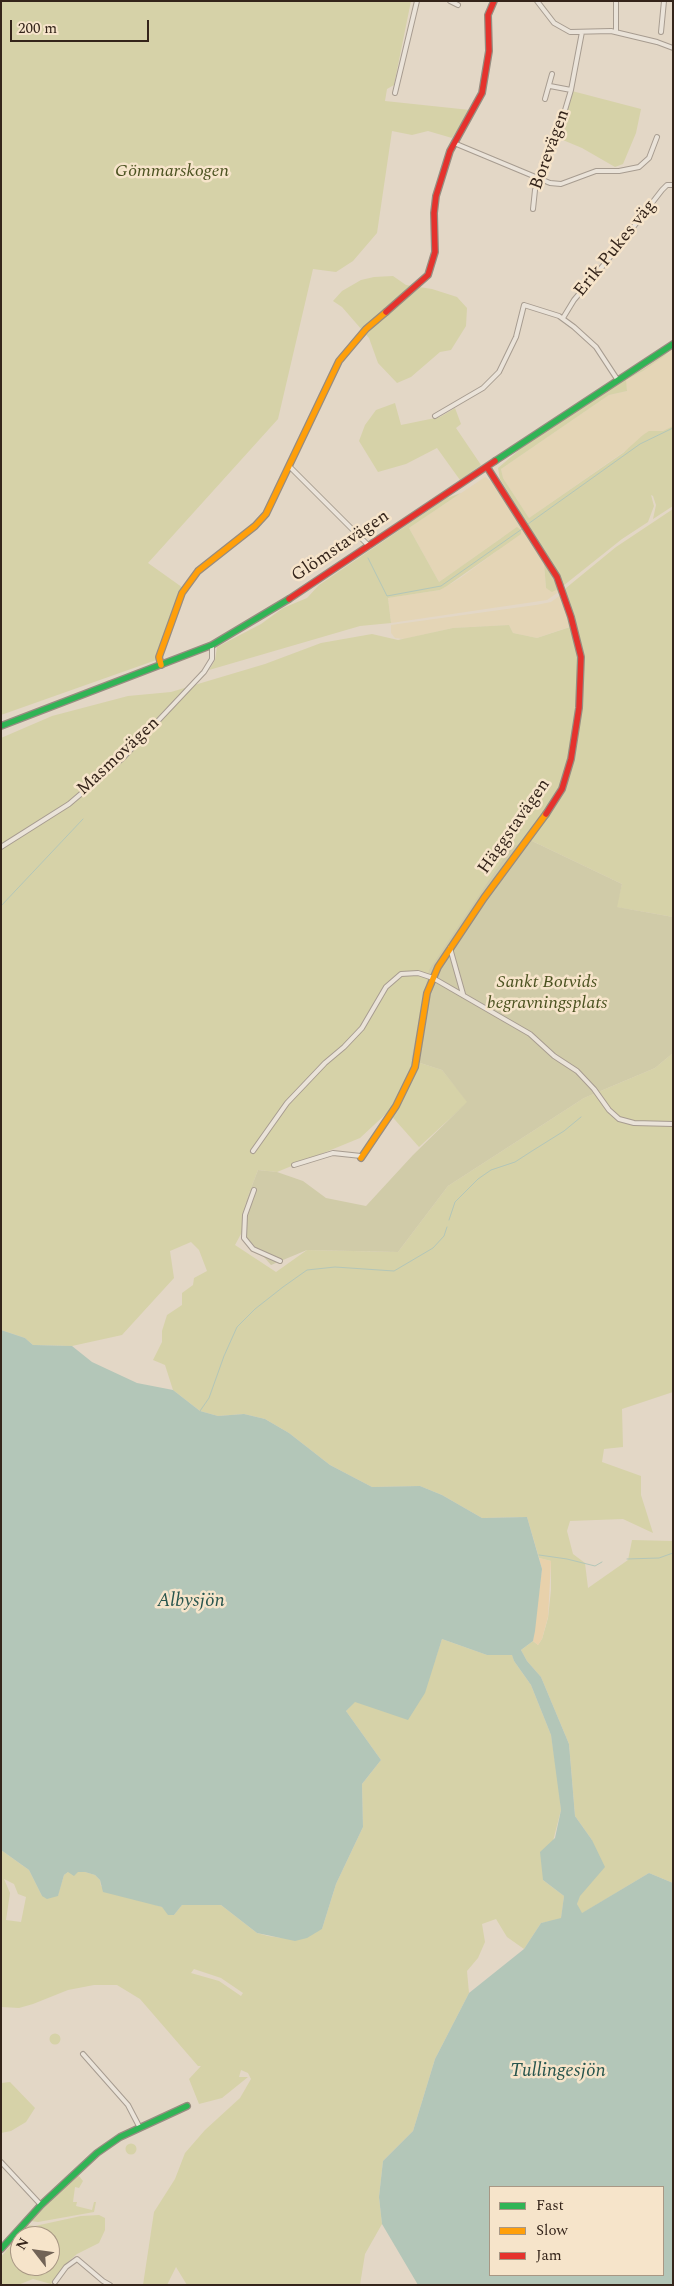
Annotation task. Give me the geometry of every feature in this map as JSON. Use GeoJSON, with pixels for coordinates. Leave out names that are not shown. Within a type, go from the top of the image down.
{"type":"FeatureCollection","features":[{"type":"Feature","properties":{"kind":"street"},"geometry":{"type":"LineString","coordinates":[[395,93],[417,1]]}},
{"type":"Feature","properties":{"kind":"street"},"geometry":{"type":"LineString","coordinates":[[450,1],[458,6]]}},
{"type":"Feature","properties":{"kind":"street"},"geometry":{"type":"LineString","coordinates":[[161,665],[159,657],[180,597],[188,583],[203,566],[262,519],[277,495],[333,371],[343,355],[366,328],[419,285],[428,275],[435,252],[434,208],[454,142],[482,92],[489,51],[488,15],[494,1]]}},
{"type":"Feature","properties":{"kind":"street"},"geometry":{"type":"LineString","coordinates":[[537,1],[557,25],[570,32],[616,32],[673,48]]}},
{"type":"Feature","properties":{"kind":"street"},"geometry":{"type":"LineString","coordinates":[[616,1],[616,32]]}},
{"type":"Feature","properties":{"kind":"street"},"geometry":{"type":"LineString","coordinates":[[661,32],[664,1]]}},
{"type":"Feature","properties":{"kind":"street","name":"Borevägen"},"geometry":{"type":"LineString","coordinates":[[533,210],[533,198],[557,137],[571,90],[582,32]]}},
{"type":"Feature","properties":{"kind":"street","name":"Borevägen"},"geometry":{"type":"LineString","coordinates":[[545,99],[552,74]]}},
{"type":"Feature","properties":{"kind":"street","name":"Borevägen"},"geometry":{"type":"LineString","coordinates":[[550,86],[571,90]]}},
{"type":"Feature","properties":{"kind":"street"},"geometry":{"type":"LineString","coordinates":[[454,142],[540,179],[561,184],[596,171],[626,170],[639,167],[649,158],[657,136]]}},
{"type":"Feature","properties":{"kind":"street","name":"Erik Pukes väg"},"geometry":{"type":"LineString","coordinates":[[563,318],[574,300],[662,190],[668,185],[673,185]]}},
{"type":"Feature","properties":{"kind":"street"},"geometry":{"type":"LineString","coordinates":[[435,416],[483,388],[499,372],[516,337],[524,305],[563,318],[596,347],[616,379]]}},
{"type":"Feature","properties":{"kind":"street","name":"Glömstavägen"},"geometry":{"type":"LineString","coordinates":[[1,726],[212,645],[268,613],[616,379],[673,344]]}},
{"type":"Feature","properties":{"kind":"street"},"geometry":{"type":"LineString","coordinates":[[290,467],[369,546]]}},
{"type":"Feature","properties":{"kind":"street","name":"Häggstavägen"},"geometry":{"type":"LineString","coordinates":[[361,1157],[396,1106],[415,1067],[427,993],[432,978],[449,947],[558,797],[571,759],[581,687],[579,647],[560,583],[487,467]]}},
{"type":"Feature","properties":{"kind":"street","name":"Masmovägen"},"geometry":{"type":"LineString","coordinates":[[1,847],[69,804],[123,758],[204,672],[212,659],[212,645]]}},
{"type":"Feature","properties":{"kind":"street"},"geometry":{"type":"LineString","coordinates":[[449,947],[463,994]]}},
{"type":"Feature","properties":{"kind":"street"},"geometry":{"type":"LineString","coordinates":[[253,1151],[286,1103],[324,1063],[344,1047],[362,1028],[386,987],[401,974],[418,973],[432,978],[463,994],[536,1038],[554,1056],[585,1079],[609,1110],[620,1119],[634,1123],[673,1124]]}},
{"type":"Feature","properties":{"kind":"street"},"geometry":{"type":"LineString","coordinates":[[294,1165],[333,1153],[361,1157]]}},
{"type":"Feature","properties":{"kind":"street"},"geometry":{"type":"LineString","coordinates":[[254,1190],[245,1215],[244,1238],[253,1249],[280,1261]]}},
{"type":"Feature","properties":{"kind":"street"},"geometry":{"type":"LineString","coordinates":[[83,2054],[128,2105],[140,2128]]}},
{"type":"Feature","properties":{"kind":"street"},"geometry":{"type":"LineString","coordinates":[[1,2249],[41,2205],[97,2153],[140,2128],[182,2110],[187,2106]]}},
{"type":"Feature","properties":{"kind":"street"},"geometry":{"type":"LineString","coordinates":[[1,2162],[41,2205]]}},
{"type":"Feature","properties":{"kind":"street"},"geometry":{"type":"LineString","coordinates":[[55,2282],[66,2267],[77,2259],[101,2283],[110,2285]]}},
{"type":"Feature","properties":{"kind":"shaded area"},"geometry":{"type":"Polygon","coordinates":[[[673,349],[673,428],[625,451],[529,518],[503,478],[501,469],[609,395],[627,391],[625,380],[643,371],[673,349]]]}},
{"type":"Feature","properties":{"kind":"shaded area"},"geometry":{"type":"Polygon","coordinates":[[[485,477],[495,484],[544,563],[546,588],[559,589],[560,591],[547,600],[391,623],[388,598],[440,590],[459,579],[497,551],[504,536],[439,582],[409,528],[485,477]]]}},
{"type":"Feature","properties":{"kind":"shaded area"},"geometry":{"type":"Polygon","coordinates":[[[562,594],[572,626],[537,638],[513,633],[509,625],[453,628],[404,639],[395,638],[391,633],[391,625],[536,605],[551,602],[562,594]]]}},
{"type":"Feature","properties":{"kind":"green space","name":"Gömmarskogen"},"geometry":{"type":"Polygon","coordinates":[[[1,1],[411,1],[394,85],[387,89],[385,101],[470,110],[452,138],[428,131],[412,135],[392,131],[377,233],[353,261],[336,272],[313,269],[278,419],[148,563],[186,590],[162,658],[1,715],[1,1]]]}},
{"type":"Feature","properties":{"kind":"green space"},"geometry":{"type":"Polygon","coordinates":[[[572,91],[641,109],[636,133],[623,164],[615,167],[582,148],[558,138],[572,91]]]}},
{"type":"Feature","properties":{"kind":"green space"},"geometry":{"type":"Polygon","coordinates":[[[393,276],[406,285],[432,289],[457,297],[467,308],[466,326],[451,350],[440,352],[411,377],[397,383],[378,363],[369,338],[342,307],[333,301],[342,291],[361,280],[393,276]]]}},
{"type":"Feature","properties":{"kind":"green space"},"geometry":{"type":"Polygon","coordinates":[[[673,348],[643,371],[626,380],[627,391],[609,395],[501,469],[503,478],[529,518],[623,453],[649,431],[663,431],[673,426],[673,506],[653,519],[656,505],[651,495],[654,506],[648,522],[622,539],[563,586],[554,567],[500,479],[498,468],[519,450],[566,417],[605,391],[645,368],[673,348]]]}},
{"type":"Feature","properties":{"kind":"green space"},"geometry":{"type":"Polygon","coordinates":[[[395,403],[401,425],[440,417],[455,408],[461,424],[456,428],[481,465],[460,480],[437,448],[406,464],[378,472],[359,441],[365,425],[376,410],[395,403]]]}},
{"type":"Feature","properties":{"kind":"green space"},"geometry":{"type":"Polygon","coordinates":[[[461,493],[409,528],[439,582],[517,527],[521,530],[521,534],[440,590],[388,598],[391,623],[360,626],[209,670],[215,660],[217,647],[261,624],[283,608],[307,598],[319,585],[447,498],[461,493]]]}},
{"type":"Feature","properties":{"kind":"green space"},"geometry":{"type":"Polygon","coordinates":[[[673,509],[673,917],[616,907],[622,884],[532,841],[411,1060],[442,1070],[468,1102],[419,1147],[388,1112],[360,1138],[277,1172],[258,1170],[246,1201],[242,1232],[235,1245],[276,1272],[307,1250],[398,1252],[448,1186],[584,1098],[655,1068],[673,1053],[673,1392],[622,1409],[623,1447],[604,1449],[602,1462],[641,1476],[641,1495],[653,1533],[623,1519],[570,1521],[567,1531],[573,1554],[585,1563],[588,1588],[628,1560],[632,1540],[673,1541],[673,1883],[649,1873],[581,1914],[577,1904],[592,1840],[575,1816],[569,1744],[541,1677],[527,1661],[521,1650],[533,1641],[538,1645],[542,1639],[548,1618],[551,1590],[551,1561],[539,1558],[527,1517],[482,1518],[442,1495],[420,1486],[372,1487],[330,1465],[289,1433],[265,1419],[244,1414],[218,1416],[200,1411],[173,1390],[165,1365],[153,1360],[162,1342],[162,1331],[167,1315],[182,1305],[182,1293],[193,1285],[194,1278],[207,1271],[199,1250],[191,1242],[170,1251],[174,1278],[122,1335],[72,1346],[33,1345],[25,1338],[1,1330],[1,738],[52,716],[128,696],[171,692],[265,664],[321,643],[372,634],[398,640],[453,628],[509,625],[513,633],[537,638],[576,625],[565,591],[566,588],[616,547],[673,509]]]}},
{"type":"Feature","properties":{"kind":"green space"},"geometry":{"type":"Polygon","coordinates":[[[544,563],[559,589],[552,592],[546,588],[544,563]]]}},
{"type":"Feature","properties":{"kind":"green space","name":"Sankt Botvids begravningsplats"},"geometry":{"type":"Polygon","coordinates":[[[532,841],[622,884],[617,907],[673,917],[673,1053],[655,1068],[584,1098],[448,1186],[398,1252],[307,1250],[271,1265],[242,1232],[246,1201],[258,1170],[277,1172],[303,1181],[326,1198],[366,1206],[413,1155],[467,1102],[442,1070],[411,1060],[429,970],[512,846],[532,841]]]}},
{"type":"Feature","properties":{"kind":"green space"},"geometry":{"type":"Polygon","coordinates":[[[442,1639],[487,1655],[512,1654],[514,1661],[531,1685],[551,1735],[559,1786],[561,1810],[543,1880],[564,1896],[561,1919],[541,1923],[524,1949],[507,1937],[496,1919],[482,1924],[485,1942],[478,1958],[467,1971],[469,1993],[435,2059],[413,2131],[383,2161],[379,2197],[382,2224],[365,2254],[360,2285],[187,2285],[176,2267],[167,2285],[143,2285],[154,2212],[175,2179],[185,2153],[205,2130],[240,2098],[251,2079],[248,2073],[241,2070],[239,2077],[248,2077],[222,2098],[199,2104],[189,2079],[201,2066],[198,2066],[140,1999],[117,1985],[94,1985],[68,1990],[19,2008],[2,2007],[1,2014],[1,1850],[29,1870],[42,1896],[58,1895],[64,1875],[68,1872],[85,1872],[95,1875],[100,1880],[101,1886],[162,1907],[174,1915],[182,1905],[221,1905],[257,1933],[268,1936],[282,1938],[322,1929],[336,1884],[363,1827],[362,1784],[381,1760],[346,1711],[354,1702],[435,1660],[442,1639]],[[4,1879],[10,1893],[6,1920],[21,1922],[26,1897],[18,1894],[14,1884],[4,1879]],[[194,1969],[191,1973],[219,1981],[241,1996],[243,1993],[221,1978],[194,1969]]]}},
{"type":"Feature","properties":{"kind":"green space"},"geometry":{"type":"Polygon","coordinates":[[[55,2033],[61,2039],[55,2045],[49,2039],[55,2033]]]}},
{"type":"Feature","properties":{"kind":"green space"},"geometry":{"type":"Polygon","coordinates":[[[10,2082],[35,2108],[26,2122],[11,2131],[1,2133],[1,2083],[10,2082]]]}},
{"type":"Feature","properties":{"kind":"green space"},"geometry":{"type":"Polygon","coordinates":[[[129,2144],[133,2144],[136,2149],[135,2153],[129,2154],[126,2151],[126,2147],[129,2144]]]}},
{"type":"Feature","properties":{"kind":"green space"},"geometry":{"type":"Polygon","coordinates":[[[79,2176],[83,2181],[79,2188],[75,2187],[73,2202],[77,2202],[76,2206],[92,2210],[94,2202],[96,2202],[94,2212],[38,2222],[31,2221],[74,2177],[79,2176]]]}},
{"type":"Feature","properties":{"kind":"green space"},"geometry":{"type":"Polygon","coordinates":[[[99,2215],[105,2218],[105,2230],[99,2243],[77,2254],[60,2272],[60,2226],[35,2226],[81,2216],[99,2215]]]}},
{"type":"Feature","properties":{"kind":"green space"},"geometry":{"type":"Polygon","coordinates":[[[10,2246],[10,2276],[57,2276],[51,2284],[33,2279],[18,2285],[1,2285],[1,2257],[10,2246]]]}},
{"type":"Feature","properties":{"kind":"sand"},"geometry":{"type":"Polygon","coordinates":[[[539,1558],[551,1561],[548,1617],[542,1639],[538,1645],[533,1641],[542,1569],[539,1558]]]}},
{"type":"Feature","properties":{"kind":"water","name":"Albysjön"},"geometry":{"type":"Polygon","coordinates":[[[1,1330],[25,1338],[33,1345],[72,1346],[92,1362],[137,1383],[173,1390],[200,1411],[218,1416],[244,1414],[265,1419],[289,1433],[330,1465],[372,1487],[420,1486],[442,1495],[482,1518],[527,1517],[542,1569],[533,1641],[521,1650],[527,1661],[541,1677],[569,1744],[575,1816],[592,1840],[605,1867],[580,1896],[577,1904],[582,1913],[649,1873],[673,1883],[673,2285],[418,2285],[382,2224],[379,2197],[383,2161],[413,2131],[435,2059],[469,1993],[524,1949],[541,1923],[561,1918],[564,1896],[543,1880],[540,1852],[555,1838],[561,1810],[551,1735],[531,1685],[514,1661],[512,1655],[487,1655],[442,1639],[425,1693],[408,1720],[355,1702],[346,1711],[381,1760],[362,1784],[363,1827],[336,1884],[322,1929],[307,1938],[295,1941],[257,1933],[221,1905],[182,1905],[174,1915],[168,1915],[162,1907],[103,1892],[100,1880],[95,1875],[85,1872],[78,1872],[74,1876],[68,1872],[64,1875],[58,1896],[47,1899],[42,1896],[29,1870],[1,1850],[1,1330]]]}},
{"type":"Feature","properties":{"kind":"waterway"},"geometry":{"type":"LineString","coordinates":[[528,524],[640,444],[673,428]]}},
{"type":"Feature","properties":{"kind":"waterway"},"geometry":{"type":"LineString","coordinates":[[368,558],[387,596],[441,586],[522,529]]}},
{"type":"Feature","properties":{"kind":"waterway"},"geometry":{"type":"LineString","coordinates":[[1,906],[83,819]]}},
{"type":"Feature","properties":{"kind":"waterway"},"geometry":{"type":"LineString","coordinates":[[449,1220],[455,1202],[478,1179],[491,1170],[515,1162],[564,1131],[581,1117]]}},
{"type":"Feature","properties":{"kind":"waterway"},"geometry":{"type":"LineString","coordinates":[[200,1411],[209,1398],[237,1327],[255,1309],[283,1287],[307,1270],[335,1267],[394,1271],[433,1248],[444,1236],[447,1227]]}},
{"type":"Feature","properties":{"kind":"waterway"},"geometry":{"type":"LineString","coordinates":[[627,1559],[659,1558],[673,1553]]}},
{"type":"Feature","properties":{"kind":"waterway"},"geometry":{"type":"LineString","coordinates":[[539,1555],[595,1566],[602,1562]]}},
{"type":"Feature","properties":{"kind":"traffic: fast"},"geometry":{"type":"LineString","coordinates":[[495,461],[673,344]]}},
{"type":"Feature","properties":{"kind":"traffic: fast"},"geometry":{"type":"LineString","coordinates":[[1,726],[212,645],[289,599]]}},
{"type":"Feature","properties":{"kind":"traffic: fast"},"geometry":{"type":"LineString","coordinates":[[1,2249],[41,2205],[97,2153],[120,2137],[187,2106]]}},
{"type":"Feature","properties":{"kind":"traffic: slow"},"geometry":{"type":"LineString","coordinates":[[161,665],[159,657],[182,593],[198,571],[255,526],[266,514],[339,361],[366,329],[386,312]]}},
{"type":"Feature","properties":{"kind":"traffic: slow"},"geometry":{"type":"LineString","coordinates":[[361,1158],[396,1106],[415,1067],[427,993],[438,967],[484,898],[546,814]]}},
{"type":"Feature","properties":{"kind":"traffic: jam"},"geometry":{"type":"LineString","coordinates":[[386,312],[428,275],[435,252],[434,213],[436,196],[450,151],[482,93],[489,51],[488,15],[494,1]]}},
{"type":"Feature","properties":{"kind":"traffic: jam"},"geometry":{"type":"LineString","coordinates":[[289,599],[495,461]]}},
{"type":"Feature","properties":{"kind":"traffic: jam"},"geometry":{"type":"LineString","coordinates":[[487,467],[557,577],[571,617],[581,657],[579,708],[571,759],[562,789],[546,814]]}},
{"type":"Feature","properties":{"kind":"water label","name":"Tullingesjön"},"geometry":{"type":"Point","coordinates":[558,2072]}}]}
